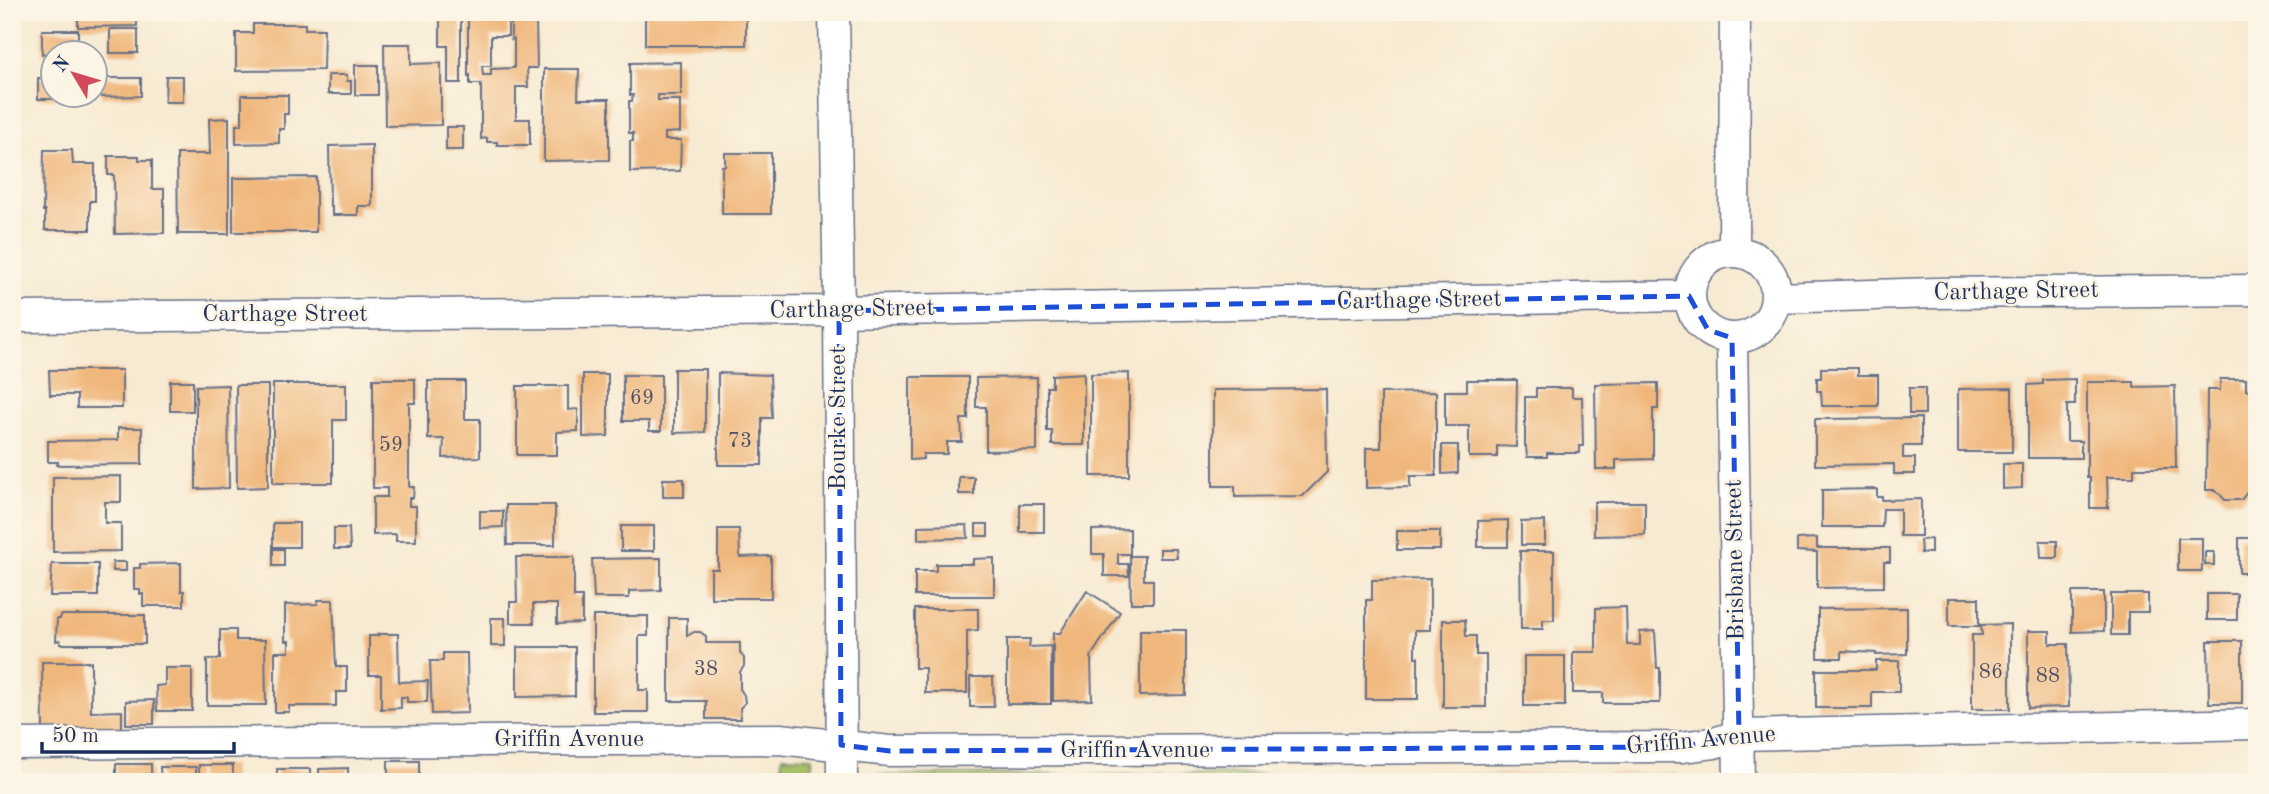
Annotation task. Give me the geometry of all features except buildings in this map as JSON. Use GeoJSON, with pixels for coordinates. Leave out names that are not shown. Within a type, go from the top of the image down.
{"type":"FeatureCollection","features":[{"type":"Feature","properties":{"kind":"street","name":"Bourke Street"},"geometry":{"type":"LineString","coordinates":[[834,12],[842,782]]}},
{"type":"Feature","properties":{"kind":"street"},"geometry":{"type":"LineString","coordinates":[[1734,251],[1735,12]]}},
{"type":"Feature","properties":{"kind":"street"},"geometry":{"type":"LineString","coordinates":[[1734,251],[1760,261],[1770,271],[1776,298],[1767,322],[1745,337],[1732,338],[1719,336],[1698,321],[1689,296],[1692,282],[1702,265],[1720,253],[1734,251]]}},
{"type":"Feature","properties":{"kind":"street","name":"Carthage Street"},"geometry":{"type":"LineString","coordinates":[[1776,298],[1936,293],[2257,290]]}},
{"type":"Feature","properties":{"kind":"street","name":"Carthage Street"},"geometry":{"type":"LineString","coordinates":[[13,317],[839,310],[1689,296]]}},
{"type":"Feature","properties":{"kind":"street","name":"Brisbane Street"},"geometry":{"type":"LineString","coordinates":[[1732,338],[1739,782]]}},
{"type":"Feature","properties":{"kind":"street","name":"Griffin Avenue"},"geometry":{"type":"LineString","coordinates":[[12,744],[780,739],[890,751],[1667,748],[1714,743],[1739,735],[2257,724]]}},
{"type":"Feature","properties":{"kind":"highlighted area"},"geometry":{"type":"Polygon","coordinates":[[[1689,296],[1708,330],[1732,338],[1739,735],[1681,747],[890,751],[841,745],[839,311],[1689,296]]]}},
{"type":"Feature","properties":{"kind":"shaded area"},"geometry":{"type":"Polygon","coordinates":[[[1677,773],[1677,782],[1306,782],[1306,774],[1677,773]]]}},
{"type":"Feature","properties":{"kind":"green space"},"geometry":{"type":"Polygon","coordinates":[[[782,756],[812,757],[812,782],[782,782],[782,756]]]}},
{"type":"Feature","properties":{"kind":"green space"},"geometry":{"type":"Polygon","coordinates":[[[1306,774],[1306,782],[871,782],[871,775],[1306,774]]]}}]}
